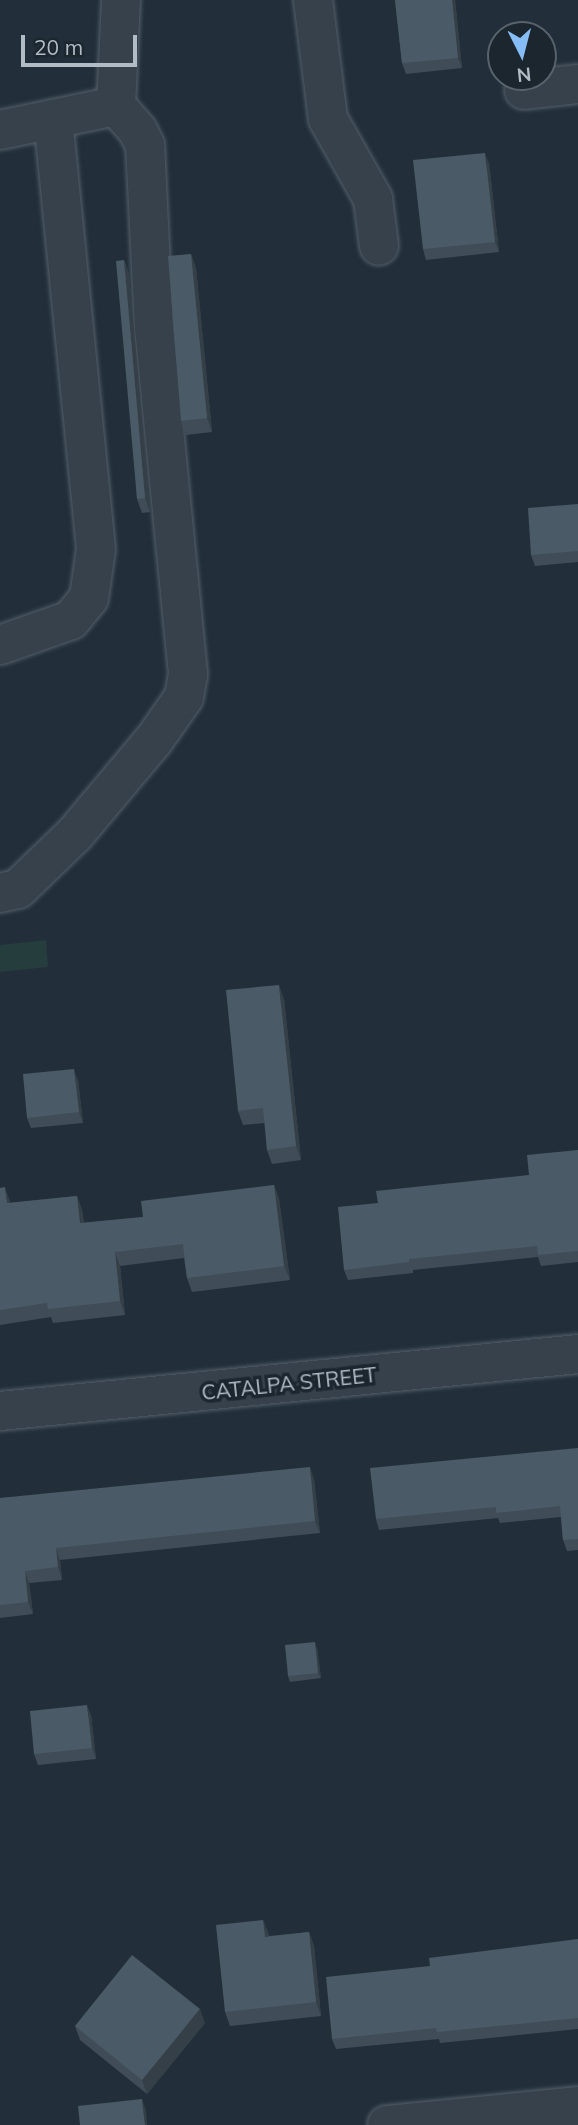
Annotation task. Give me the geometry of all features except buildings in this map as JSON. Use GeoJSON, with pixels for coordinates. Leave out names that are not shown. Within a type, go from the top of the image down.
{"type":"FeatureCollection","features":[{"type":"Feature","properties":{"kind":"street"},"geometry":{"type":"LineString","coordinates":[[0,893],[18,889],[75,834],[155,740],[184,697],[188,674],[154,328],[145,145],[138,131],[116,106],[121,0]]}},
{"type":"Feature","properties":{"kind":"street"},"geometry":{"type":"LineString","coordinates":[[313,0],[328,119],[373,199],[379,246]]}},
{"type":"Feature","properties":{"kind":"street"},"geometry":{"type":"LineString","coordinates":[[557,86],[578,84]]}},
{"type":"Feature","properties":{"kind":"street"},"geometry":{"type":"LineString","coordinates":[[0,130],[116,106]]}},
{"type":"Feature","properties":{"kind":"street"},"geometry":{"type":"LineString","coordinates":[[0,645],[71,620],[89,598],[96,550],[53,119]]}},
{"type":"Feature","properties":{"kind":"street","name":"CATALPA STREET"},"geometry":{"type":"LineString","coordinates":[[0,1411],[578,1354]]}},
{"type":"Feature","properties":{"kind":"street"},"geometry":{"type":"LineString","coordinates":[[387,2125],[578,2106]]}},
{"type":"Feature","properties":{"kind":"green space"},"geometry":{"type":"Polygon","coordinates":[[[46,940],[48,967],[0,972],[0,945],[46,940]]]}}]}
